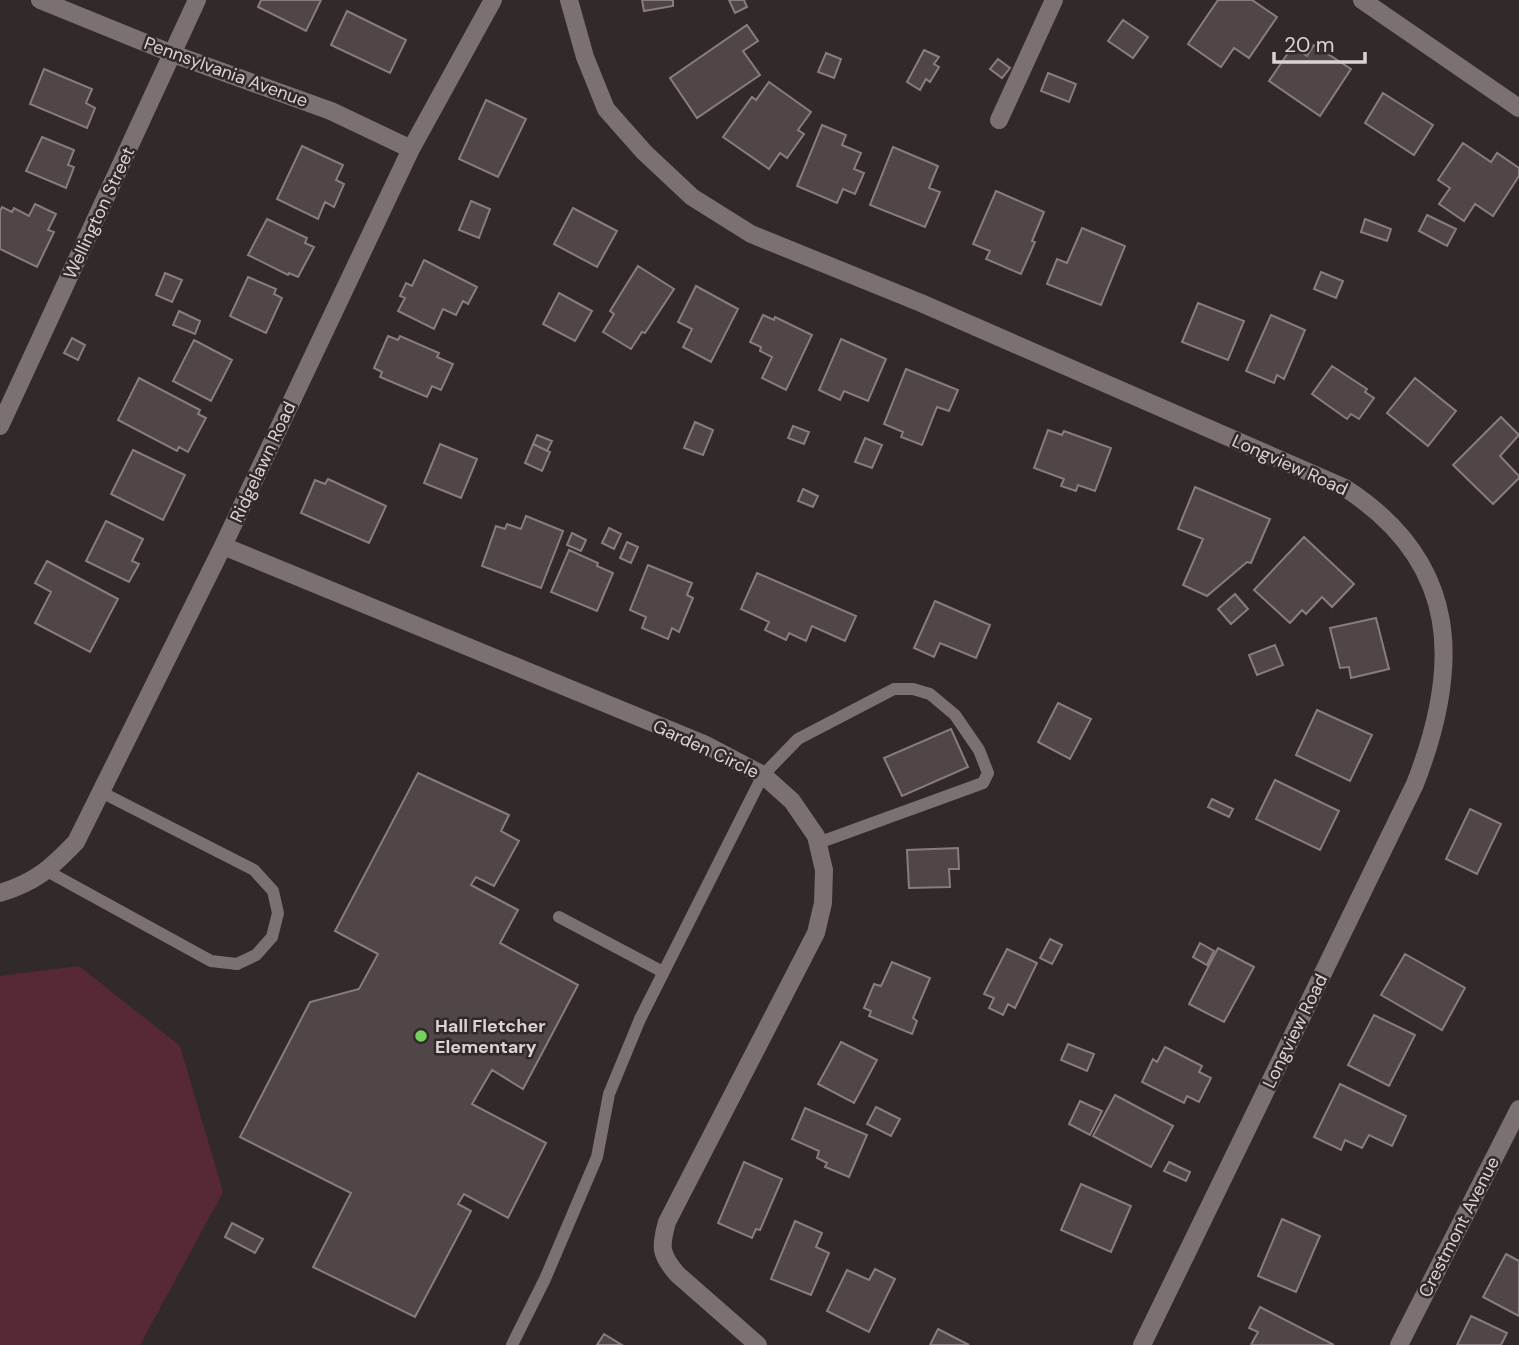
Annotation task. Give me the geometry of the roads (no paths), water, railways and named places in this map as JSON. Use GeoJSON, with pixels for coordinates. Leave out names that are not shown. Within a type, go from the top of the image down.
{"type":"FeatureCollection","features":[{"type":"Feature","properties":{"kind":"street","name":"Pennsylvania Avenue"},"geometry":{"type":"LineString","coordinates":[[40,0],[173,54],[331,111],[411,149]]}},
{"type":"Feature","properties":{"kind":"street","name":"Wellington Street"},"geometry":{"type":"LineString","coordinates":[[0,426],[197,0]]}},
{"type":"Feature","properties":{"kind":"street","name":"Ridgelawn Road"},"geometry":{"type":"LineString","coordinates":[[0,892],[17,888],[47,871],[76,842],[223,546],[411,149],[493,0]]}},
{"type":"Feature","properties":{"kind":"street","name":"Longview Road"},"geometry":{"type":"LineString","coordinates":[[569,0],[585,57],[606,109],[644,152],[692,197],[751,234],[921,303],[1345,488],[1370,504],[1393,524],[1414,551],[1434,594],[1444,638],[1443,693],[1430,745],[1409,797],[1142,1345]]}},
{"type":"Feature","properties":{"kind":"street"},"geometry":{"type":"LineString","coordinates":[[999,120],[1054,0]]}},
{"type":"Feature","properties":{"kind":"street"},"geometry":{"type":"LineString","coordinates":[[1371,2],[1519,108]]}},
{"type":"Feature","properties":{"kind":"street","name":"Garden Circle"},"geometry":{"type":"LineString","coordinates":[[223,546],[704,744],[763,775],[792,801],[816,836],[824,870],[823,903],[816,933],[667,1222],[661,1243],[665,1260],[677,1274],[758,1345]]}},
{"type":"Feature","properties":{"kind":"street","name":"Crestmont Avenue"},"geometry":{"type":"LineString","coordinates":[[1399,1345],[1519,1109]]}},
{"type":"Feature","properties":{"kind":"lane"},"geometry":{"type":"LineString","coordinates":[[512,1345],[545,1279],[597,1157],[609,1094],[640,1019],[763,775],[798,739],[894,689],[913,689],[930,694],[955,715],[979,750],[988,773],[983,783],[818,842]]}},
{"type":"Feature","properties":{"kind":"lane"},"geometry":{"type":"LineString","coordinates":[[47,871],[211,961],[237,964],[256,955],[272,937],[278,913],[273,891],[254,870],[101,792]]}},
{"type":"Feature","properties":{"kind":"lane"},"geometry":{"type":"LineString","coordinates":[[559,917],[663,972]]}},
{"type":"Feature","properties":{"kind":"place","name":"Hall Fletcher Elementary"},"geometry":{"type":"Point","coordinates":[421,1036]}}]}
